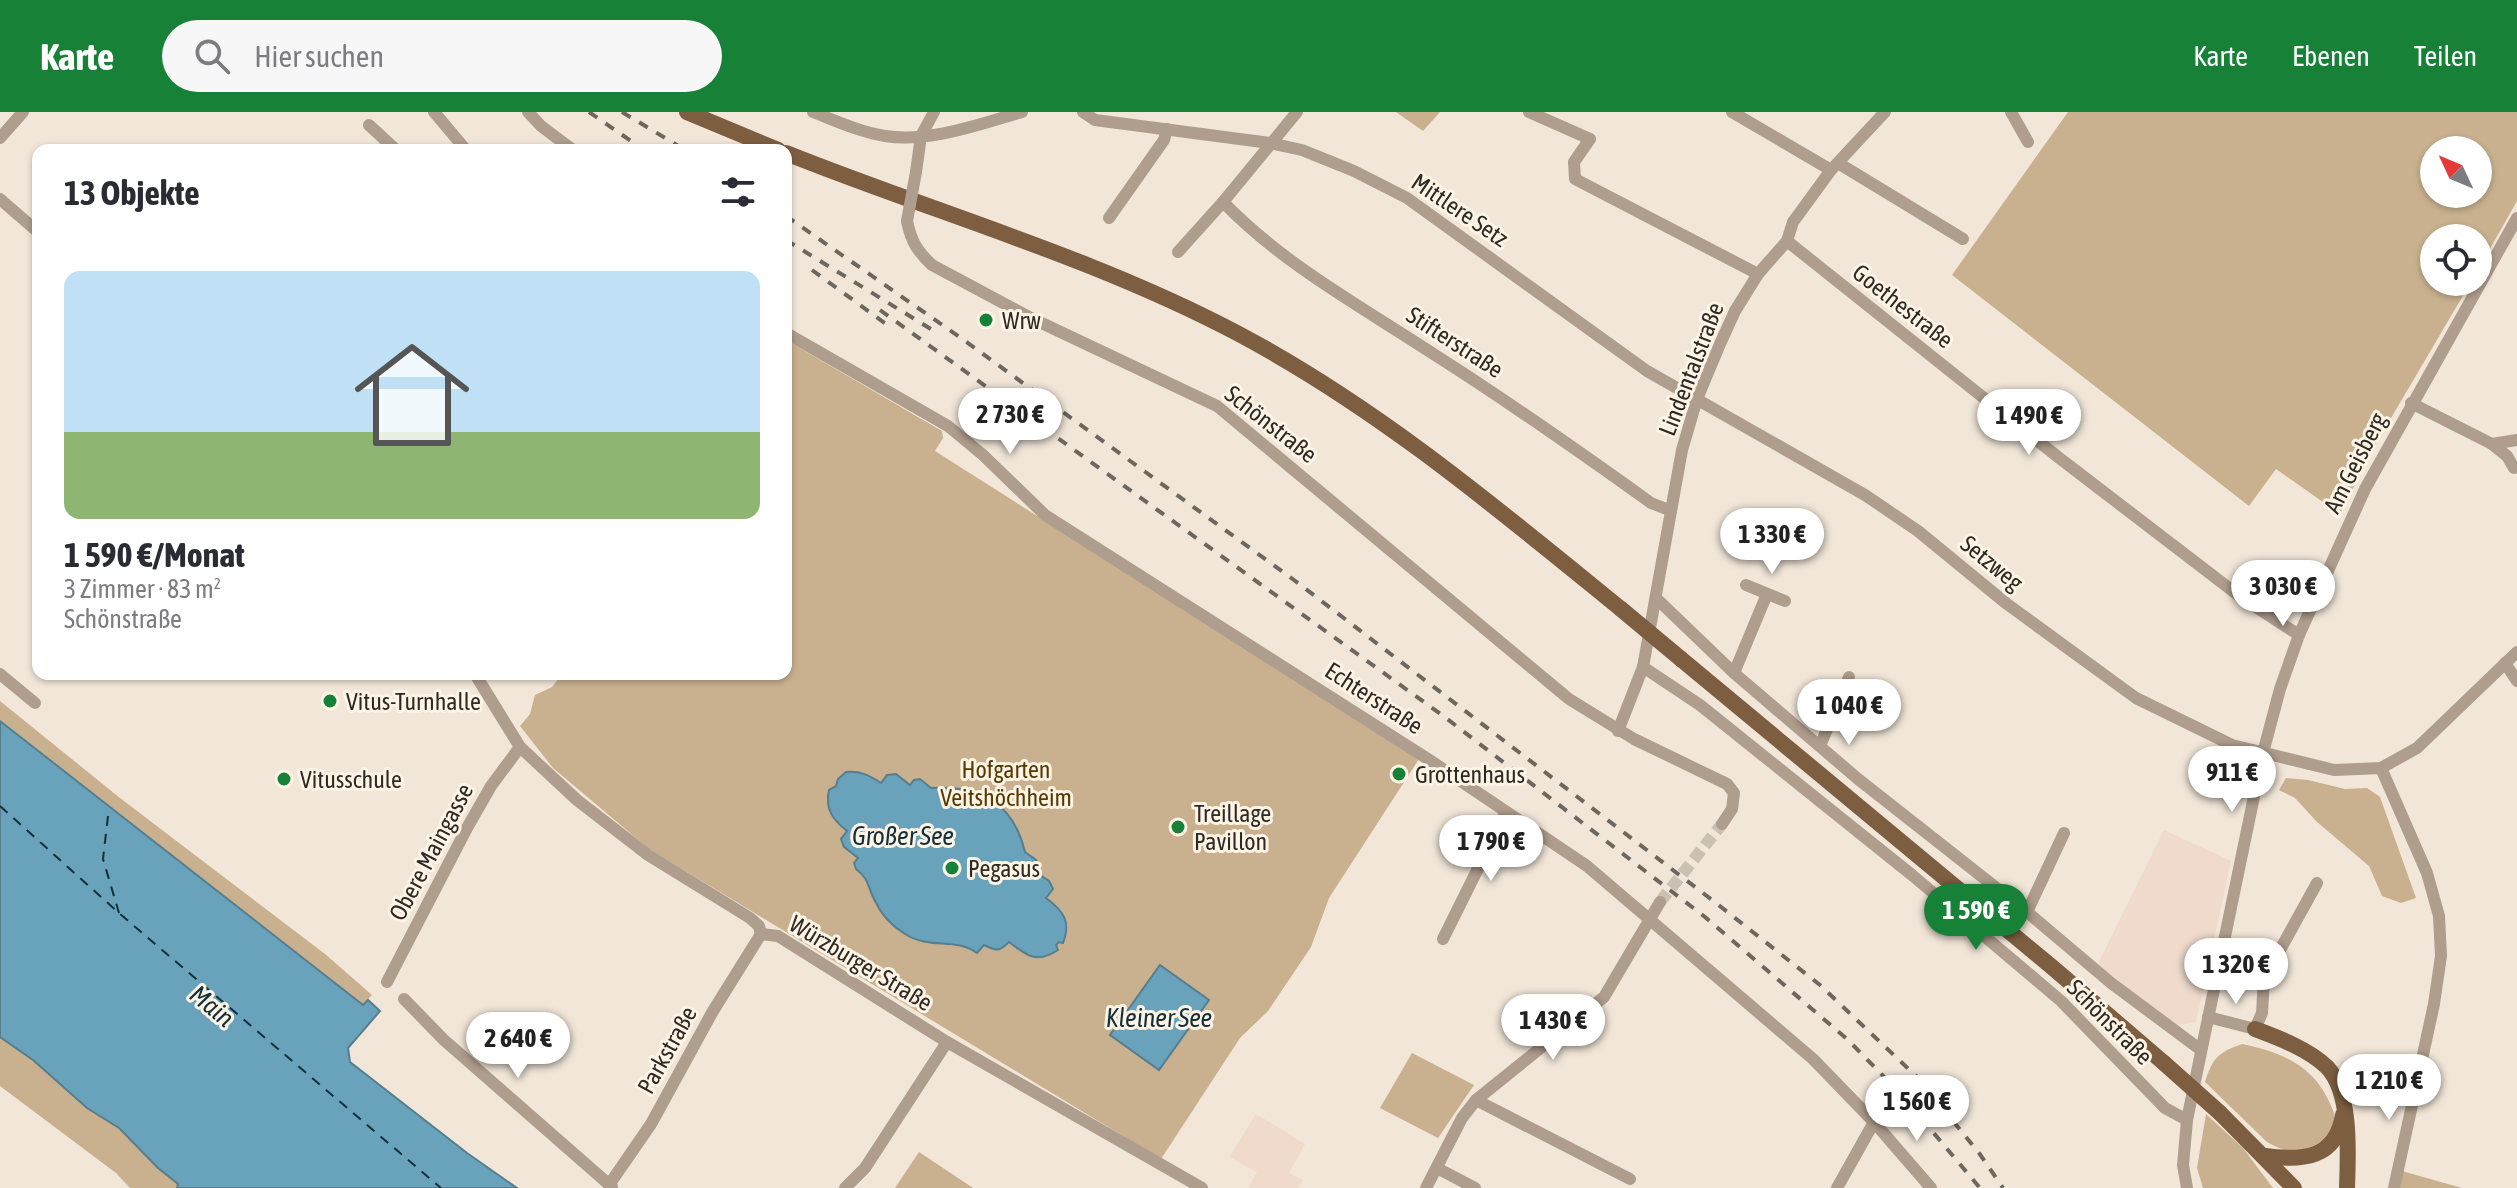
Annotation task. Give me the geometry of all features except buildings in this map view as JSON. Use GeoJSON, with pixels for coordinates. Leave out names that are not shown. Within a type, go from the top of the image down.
{"type":"FeatureCollection","features":[{"type":"Feature","properties":{"kind":"main road"},"geometry":{"type":"LineString","coordinates":[[687,112],[764,144]]}},
{"type":"Feature","properties":{"kind":"main road"},"geometry":{"type":"LineString","coordinates":[[792,155],[993,228],[1150,292],[1235,332],[1381,420],[1466,483],[1621,609],[2041,957],[2220,1113],[2289,1184]]}},
{"type":"Feature","properties":{"kind":"main road"},"geometry":{"type":"LineString","coordinates":[[2255,1029],[2291,1045],[2328,1068],[2339,1088],[2349,1139],[2347,1188]]}},
{"type":"Feature","properties":{"kind":"main road"},"geometry":{"type":"LineString","coordinates":[[2265,1156],[2307,1158],[2322,1150],[2340,1131],[2343,1109]]}},
{"type":"Feature","properties":{"kind":"street"},"geometry":{"type":"LineString","coordinates":[[0,138],[23,112]]}},
{"type":"Feature","properties":{"kind":"street"},"geometry":{"type":"LineString","coordinates":[[434,112],[461,144]]}},
{"type":"Feature","properties":{"kind":"street"},"geometry":{"type":"LineString","coordinates":[[528,112],[565,144]]}},
{"type":"Feature","properties":{"kind":"street"},"geometry":{"type":"LineString","coordinates":[[813,112],[858,130],[888,137],[921,136],[1022,112]]}},
{"type":"Feature","properties":{"kind":"street"},"geometry":{"type":"LineString","coordinates":[[921,136],[934,112]]}},
{"type":"Feature","properties":{"kind":"street","name":"Mittlere Setz"},"geometry":{"type":"LineString","coordinates":[[1083,112],[1095,120],[1270,143],[1302,150],[1354,171],[1407,198],[1620,353],[1697,399]]}},
{"type":"Feature","properties":{"kind":"street"},"geometry":{"type":"LineString","coordinates":[[1178,252],[1297,112]]}},
{"type":"Feature","properties":{"kind":"street"},"geometry":{"type":"LineString","coordinates":[[1529,112],[1590,139],[1574,162],[1575,179],[1758,274]]}},
{"type":"Feature","properties":{"kind":"street"},"geometry":{"type":"LineString","coordinates":[[1732,112],[1963,239]]}},
{"type":"Feature","properties":{"kind":"street","name":"Lindentalstraße"},"geometry":{"type":"LineString","coordinates":[[1643,667],[1682,450],[1697,399],[1735,311],[1758,274],[1787,241],[1793,222],[1834,166],[1885,112]]}},
{"type":"Feature","properties":{"kind":"street"},"geometry":{"type":"LineString","coordinates":[[2011,112],[2028,142]]}},
{"type":"Feature","properties":{"kind":"street"},"geometry":{"type":"LineString","coordinates":[[369,125],[390,144]]}},
{"type":"Feature","properties":{"kind":"street"},"geometry":{"type":"LineString","coordinates":[[1109,218],[1164,140],[1167,129]]}},
{"type":"Feature","properties":{"kind":"street","name":"Schönstraße"},"geometry":{"type":"LineString","coordinates":[[921,136],[907,221],[911,241],[919,254],[932,265],[1031,318],[1217,406],[1569,699],[1618,731],[1727,784],[1734,793],[1732,809],[1722,824]]}},
{"type":"Feature","properties":{"kind":"street"},"geometry":{"type":"LineString","coordinates":[[0,199],[32,227]]}},
{"type":"Feature","properties":{"kind":"street","name":"Stifterstraße"},"geometry":{"type":"LineString","coordinates":[[1223,202],[1243,223],[1298,266],[1538,423],[1651,503],[1669,510]]}},
{"type":"Feature","properties":{"kind":"street","name":"Am Geisberg"},"geometry":{"type":"LineString","coordinates":[[2187,1120],[2263,753],[2280,689],[2299,635],[2350,519],[2411,403],[2517,218]]}},
{"type":"Feature","properties":{"kind":"street","name":"Goethestraße"},"geometry":{"type":"LineString","coordinates":[[1787,241],[2070,466],[2242,598],[2299,635]]}},
{"type":"Feature","properties":{"kind":"street","name":"Echterstraße"},"geometry":{"type":"LineString","coordinates":[[792,336],[948,426],[1045,515],[1587,866],[1813,1059],[1874,1122],[1931,1188]]}},
{"type":"Feature","properties":{"kind":"street","name":"Setzweg"},"geometry":{"type":"LineString","coordinates":[[1697,399],[1865,495],[1918,531],[2007,604],[2136,698],[2232,745],[2334,770],[2381,768]]}},
{"type":"Feature","properties":{"kind":"street"},"geometry":{"type":"LineString","coordinates":[[2411,403],[2492,444],[2507,456],[2514,468]]}},
{"type":"Feature","properties":{"kind":"street"},"geometry":{"type":"LineString","coordinates":[[2492,444],[2517,440]]}},
{"type":"Feature","properties":{"kind":"street"},"geometry":{"type":"LineString","coordinates":[[1746,585],[1785,601]]}},
{"type":"Feature","properties":{"kind":"street"},"geometry":{"type":"LineString","coordinates":[[1734,673],[1767,594]]}},
{"type":"Feature","properties":{"kind":"street"},"geometry":{"type":"LineString","coordinates":[[1657,599],[1734,673],[1905,817],[2027,912],[2111,983],[2201,1050]]}},
{"type":"Feature","properties":{"kind":"street"},"geometry":{"type":"LineString","coordinates":[[2394,1188],[2434,1004],[2441,956],[2439,916],[2427,873],[2381,768],[2417,748],[2517,652]]}},
{"type":"Feature","properties":{"kind":"street"},"geometry":{"type":"LineString","coordinates":[[2505,663],[2517,681]]}},
{"type":"Feature","properties":{"kind":"street"},"geometry":{"type":"LineString","coordinates":[[1618,731],[1643,667]]}},
{"type":"Feature","properties":{"kind":"street","name":"Schönstraße"},"geometry":{"type":"LineString","coordinates":[[1643,667],[1700,705],[1912,875],[2061,1001],[2165,1108],[2187,1120]]}},
{"type":"Feature","properties":{"kind":"street"},"geometry":{"type":"LineString","coordinates":[[0,674],[35,703]]}},
{"type":"Feature","properties":{"kind":"street"},"geometry":{"type":"LineString","coordinates":[[1820,746],[1849,677]]}},
{"type":"Feature","properties":{"kind":"street","name":"Würzburger Straße"},"geometry":{"type":"LineString","coordinates":[[479,680],[520,747],[601,819],[648,855],[750,918],[759,926],[761,934],[778,936],[947,1042],[1202,1188]]}},
{"type":"Feature","properties":{"kind":"street","name":"Obere Maingasse"},"geometry":{"type":"LineString","coordinates":[[387,982],[467,828],[491,786],[520,747]]}},
{"type":"Feature","properties":{"kind":"street"},"geometry":{"type":"LineString","coordinates":[[1443,939],[1506,812]]}},
{"type":"Feature","properties":{"kind":"street"},"geometry":{"type":"LineString","coordinates":[[2027,912],[2064,833]]}},
{"type":"Feature","properties":{"kind":"street"},"geometry":{"type":"LineString","coordinates":[[2208,1017],[2255,1029],[2262,1013],[2264,979],[2272,960],[2317,883]]}},
{"type":"Feature","properties":{"kind":"street"},"geometry":{"type":"LineString","coordinates":[[1426,1188],[1462,1118],[1476,1100],[1604,997],[1660,902]]}},
{"type":"Feature","properties":{"kind":"street","name":"Parkstraße"},"geometry":{"type":"LineString","coordinates":[[611,1186],[651,1124],[713,1011],[761,934]]}},
{"type":"Feature","properties":{"kind":"street"},"geometry":{"type":"LineString","coordinates":[[404,999],[444,1040],[611,1186]]}},
{"type":"Feature","properties":{"kind":"street"},"geometry":{"type":"LineString","coordinates":[[845,1188],[865,1168],[947,1042]]}},
{"type":"Feature","properties":{"kind":"street"},"geometry":{"type":"LineString","coordinates":[[1476,1100],[1630,1179]]}},
{"type":"Feature","properties":{"kind":"street"},"geometry":{"type":"LineString","coordinates":[[2187,1120],[2183,1165],[2187,1188]]}},
{"type":"Feature","properties":{"kind":"street"},"geometry":{"type":"LineString","coordinates":[[1837,1188],[1874,1122]]}},
{"type":"Feature","properties":{"kind":"street"},"geometry":{"type":"LineString","coordinates":[[1437,1168],[1475,1188]]}},
{"type":"Feature","properties":{"kind":"shaded area"},"geometry":{"type":"Polygon","coordinates":[[[2164,830],[2231,861],[2196,1022],[2178,1025],[2096,968],[2164,830]]]}},
{"type":"Feature","properties":{"kind":"shaded area"},"geometry":{"type":"Polygon","coordinates":[[[1256,1114],[1305,1144],[1289,1173],[1303,1180],[1298,1188],[1248,1188],[1257,1172],[1229,1157],[1256,1114]]]}},
{"type":"Feature","properties":{"kind":"green space"},"geometry":{"type":"Polygon","coordinates":[[[1396,112],[1440,112],[1423,131],[1396,112]]]}},
{"type":"Feature","properties":{"kind":"green space"},"geometry":{"type":"Polygon","coordinates":[[[2068,112],[2517,112],[2517,201],[2492,245],[2492,224],[2420,224],[2420,296],[2463,296],[2374,447],[2340,514],[2276,469],[2249,506],[1952,275],[2068,112]]]}},
{"type":"Feature","properties":{"kind":"green space","name":"Hofgarten Veitshöchheim"},"geometry":{"type":"Polygon","coordinates":[[[792,344],[942,431],[943,438],[935,451],[1419,759],[1329,898],[1311,947],[1268,1011],[1240,1038],[1161,1159],[649,849],[553,768],[520,726],[530,714],[535,695],[552,687],[557,680],[792,680],[792,344]]]}},
{"type":"Feature","properties":{"kind":"green space"},"geometry":{"type":"Polygon","coordinates":[[[0,701],[120,798],[325,954],[372,995],[363,1005],[0,720],[0,701]]]}},
{"type":"Feature","properties":{"kind":"green space"},"geometry":{"type":"Polygon","coordinates":[[[2286,778],[2345,789],[2367,788],[2380,797],[2416,898],[2401,903],[2382,896],[2369,866],[2317,822],[2295,798],[2279,790],[2286,778]]]}},
{"type":"Feature","properties":{"kind":"green space"},"geometry":{"type":"Polygon","coordinates":[[[0,1037],[33,1060],[87,1108],[119,1128],[178,1184],[177,1188],[130,1188],[116,1173],[0,1086],[0,1037]]]}},
{"type":"Feature","properties":{"kind":"green space"},"geometry":{"type":"Polygon","coordinates":[[[2242,1044],[2281,1055],[2303,1068],[2321,1087],[2335,1116],[2333,1129],[2324,1140],[2296,1151],[2275,1146],[2267,1142],[2205,1082],[2217,1057],[2242,1044]]]}},
{"type":"Feature","properties":{"kind":"green space"},"geometry":{"type":"Polygon","coordinates":[[[1412,1053],[1474,1085],[1438,1138],[1380,1108],[1412,1053]]]}},
{"type":"Feature","properties":{"kind":"green space"},"geometry":{"type":"Polygon","coordinates":[[[2206,1114],[2243,1148],[2273,1188],[2203,1188],[2197,1168],[2206,1114]]]}},
{"type":"Feature","properties":{"kind":"green space"},"geometry":{"type":"Polygon","coordinates":[[[919,1152],[973,1188],[895,1188],[919,1152]]]}},
{"type":"Feature","properties":{"kind":"green space"},"geometry":{"type":"Polygon","coordinates":[[[2402,1171],[2462,1188],[2400,1188],[2402,1171]]]}},
{"type":"Feature","properties":{"kind":"water","name":"Main"},"geometry":{"type":"Polygon","coordinates":[[[0,721],[363,1005],[368,1000],[380,1011],[348,1048],[350,1062],[517,1188],[177,1188],[178,1184],[119,1128],[87,1108],[33,1060],[0,1037],[0,721]]]}},
{"type":"Feature","properties":{"kind":"water","name":"Großer See"},"geometry":{"type":"Polygon","coordinates":[[[846,772],[865,774],[881,783],[887,775],[896,774],[910,785],[920,779],[931,788],[979,794],[1003,809],[1020,835],[1025,852],[1036,860],[1038,865],[1034,871],[1049,881],[1053,889],[1046,898],[1066,923],[1063,943],[1056,945],[1058,950],[1038,957],[1021,951],[1009,942],[997,950],[984,945],[977,953],[960,946],[914,939],[896,927],[880,911],[866,880],[856,869],[854,863],[858,858],[844,847],[841,839],[847,831],[829,808],[829,790],[846,772]]]}},
{"type":"Feature","properties":{"kind":"water","name":"Kleiner See"},"geometry":{"type":"Polygon","coordinates":[[[1160,965],[1209,1000],[1159,1070],[1110,1035],[1160,965]]]}},
{"type":"Feature","properties":{"kind":"ferry route"},"geometry":{"type":"LineString","coordinates":[[0,806],[120,914],[441,1188]]}},
{"type":"Feature","properties":{"kind":"ferry route"},"geometry":{"type":"LineString","coordinates":[[108,816],[103,859],[119,913]]}},
{"type":"Feature","properties":{"kind":"tunnel"},"geometry":{"type":"LineString","coordinates":[[1660,902],[1722,824]]}},
{"type":"Feature","properties":{"kind":"railway"},"geometry":{"type":"LineString","coordinates":[[589,112],[635,144]]}},
{"type":"Feature","properties":{"kind":"railway"},"geometry":{"type":"LineString","coordinates":[[622,112],[675,144]]}},
{"type":"Feature","properties":{"kind":"railway"},"geometry":{"type":"LineString","coordinates":[[792,220],[961,338],[1294,580],[1820,985],[1918,1078],[1979,1153],[2003,1188]]}},
{"type":"Feature","properties":{"kind":"railway"},"geometry":{"type":"LineString","coordinates":[[792,244],[934,331]]}},
{"type":"Feature","properties":{"kind":"railway"},"geometry":{"type":"LineString","coordinates":[[812,270],[886,324]]}},
{"type":"Feature","properties":{"kind":"railway"},"geometry":{"type":"LineString","coordinates":[[880,310],[1442,715],[1705,917],[1847,1039],[1900,1093],[1980,1188]]}},
{"type":"Feature","properties":{"kind":"place","name":"Wrw"},"geometry":{"type":"Point","coordinates":[986,320]}},
{"type":"Feature","properties":{"kind":"place","name":"Vitus-Turnhalle"},"geometry":{"type":"Point","coordinates":[330,701]}},
{"type":"Feature","properties":{"kind":"place","name":"Grottenhaus"},"geometry":{"type":"Point","coordinates":[1399,774]}},
{"type":"Feature","properties":{"kind":"place","name":"Vitusschule"},"geometry":{"type":"Point","coordinates":[284,779]}},
{"type":"Feature","properties":{"kind":"place","name":"Treillage Pavillon"},"geometry":{"type":"Point","coordinates":[1178,827]}},
{"type":"Feature","properties":{"kind":"place","name":"Pegasus"},"geometry":{"type":"Point","coordinates":[952,868]}}]}
